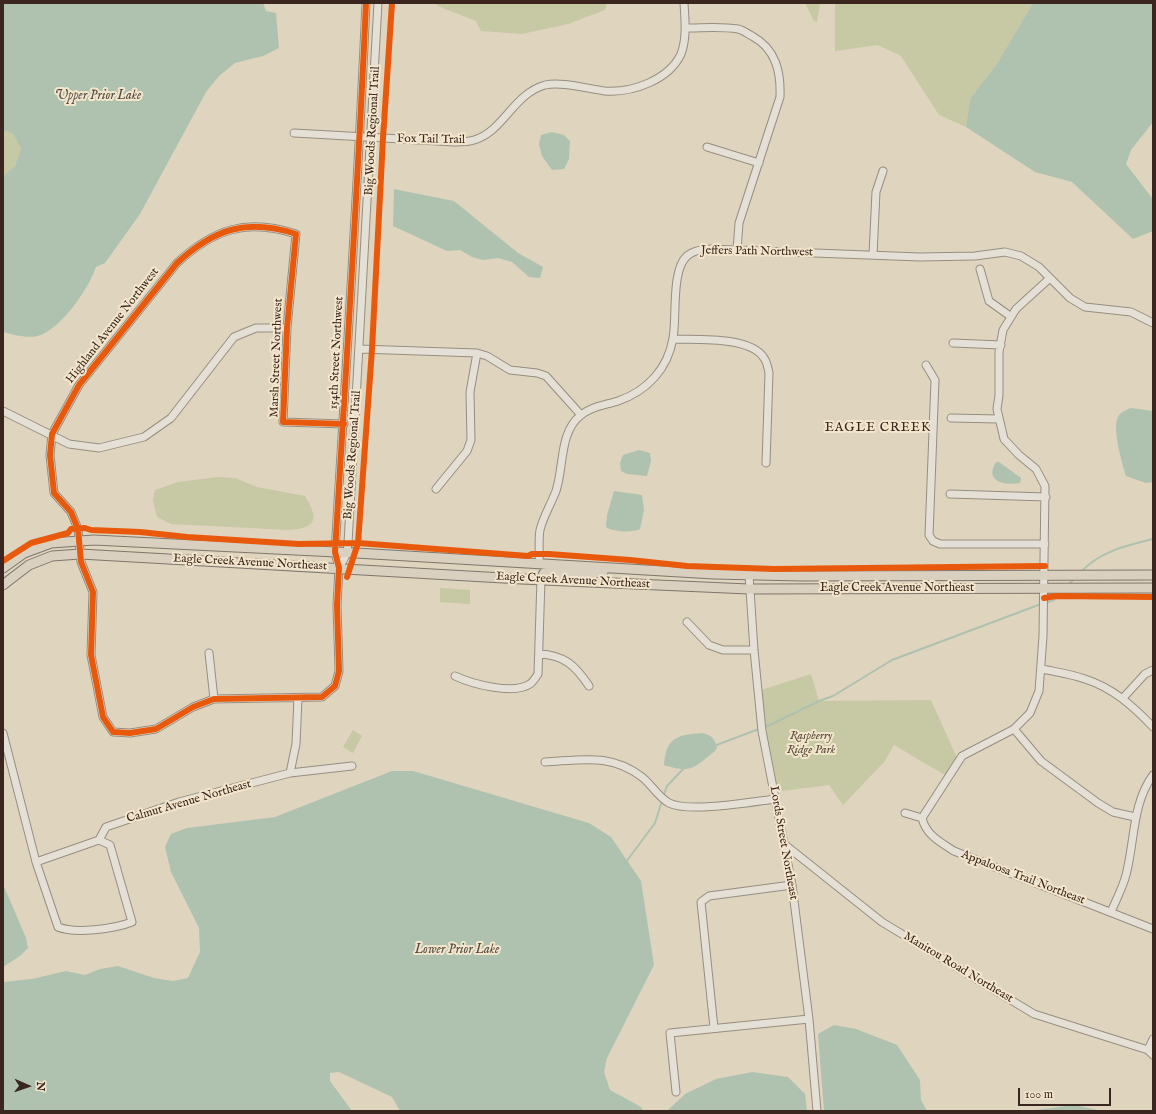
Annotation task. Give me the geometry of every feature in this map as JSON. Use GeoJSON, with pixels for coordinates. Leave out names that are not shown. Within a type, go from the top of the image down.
{"type":"FeatureCollection","features":[{"type":"Feature","properties":{"kind":"main road","name":"Eagle Creek Avenue Northeast"},"geometry":{"type":"LineString","coordinates":[[3,568],[24,553],[51,543],[79,547],[339,568],[749,589],[1153,588]]}},
{"type":"Feature","properties":{"kind":"main road","name":"Eagle Creek Avenue Northeast"},"geometry":{"type":"LineString","coordinates":[[3,585],[29,565],[79,547],[347,552],[616,569],[749,575],[1153,575]]}},
{"type":"Feature","properties":{"kind":"main road"},"geometry":{"type":"LineString","coordinates":[[541,579],[545,573],[592,574],[616,569]]}},
{"type":"Feature","properties":{"kind":"street","name":"154th Street Northwest"},"geometry":{"type":"LineString","coordinates":[[214,699],[322,697],[335,686],[338,671],[336,605],[339,568],[335,552],[344,424],[366,3]]}},
{"type":"Feature","properties":{"kind":"street","name":"154th Street Northwest"},"geometry":{"type":"LineString","coordinates":[[339,568],[347,552],[360,349],[378,3]]}},
{"type":"Feature","properties":{"kind":"street","name":"Fox Tail Trail"},"geometry":{"type":"LineString","coordinates":[[294,133],[455,142],[473,140],[484,136],[521,98],[546,85],[570,86],[607,91],[648,85],[668,71],[681,54],[685,28],[684,3]]}},
{"type":"Feature","properties":{"kind":"street"},"geometry":{"type":"LineString","coordinates":[[685,28],[721,27],[740,30],[760,40],[774,56],[781,76],[780,97],[738,222],[737,250]]}},
{"type":"Feature","properties":{"kind":"street"},"geometry":{"type":"LineString","coordinates":[[707,147],[759,163]]}},
{"type":"Feature","properties":{"kind":"street"},"geometry":{"type":"LineString","coordinates":[[873,255],[876,192],[883,171]]}},
{"type":"Feature","properties":{"kind":"street","name":"Highland Avenue Northwest"},"geometry":{"type":"LineString","coordinates":[[214,699],[193,706],[156,729],[130,733],[113,732],[104,717],[91,655],[94,592],[86,575],[79,547],[78,529],[71,512],[54,493],[50,455],[52,434],[79,385],[177,263],[194,248],[224,231],[251,226],[276,228],[296,234]]}},
{"type":"Feature","properties":{"kind":"street","name":"Marsh Street Northwest"},"geometry":{"type":"LineString","coordinates":[[296,234],[287,328],[283,422],[344,424]]}},
{"type":"Feature","properties":{"kind":"street","name":"Jeffers Path Northwest"},"geometry":{"type":"LineString","coordinates":[[539,564],[540,530],[561,473],[564,444],[572,426],[581,415],[597,406],[637,394],[656,376],[667,357],[673,339],[679,268],[686,256],[695,250],[710,249],[873,255],[975,256],[1005,252],[1021,256],[1039,267],[1070,298],[1085,307],[1131,312],[1153,323]]}},
{"type":"Feature","properties":{"kind":"street"},"geometry":{"type":"LineString","coordinates":[[980,269],[988,301],[1010,316]]}},
{"type":"Feature","properties":{"kind":"street"},"geometry":{"type":"LineString","coordinates":[[905,813],[922,818],[962,756],[1014,729],[1030,714],[1039,691],[1042,669],[1046,486],[1036,469],[1019,455],[1004,439],[997,409],[1002,330],[1010,316],[1026,299],[1050,278]]}},
{"type":"Feature","properties":{"kind":"street"},"geometry":{"type":"LineString","coordinates":[[3,411],[52,434],[69,444],[99,448],[144,437],[171,418],[234,337],[256,328],[287,328]]}},
{"type":"Feature","properties":{"kind":"street"},"geometry":{"type":"LineString","coordinates":[[673,339],[740,343],[754,348],[765,358],[769,373],[766,463]]}},
{"type":"Feature","properties":{"kind":"street"},"geometry":{"type":"LineString","coordinates":[[953,343],[1000,345]]}},
{"type":"Feature","properties":{"kind":"street"},"geometry":{"type":"LineString","coordinates":[[360,349],[477,353],[487,356],[510,370],[536,373],[546,376],[581,415]]}},
{"type":"Feature","properties":{"kind":"street"},"geometry":{"type":"LineString","coordinates":[[436,489],[467,451],[471,440],[470,392],[477,353]]}},
{"type":"Feature","properties":{"kind":"street"},"geometry":{"type":"LineString","coordinates":[[926,365],[935,380],[929,535],[933,541],[940,544],[1045,544]]}},
{"type":"Feature","properties":{"kind":"street"},"geometry":{"type":"LineString","coordinates":[[951,418],[999,419]]}},
{"type":"Feature","properties":{"kind":"street"},"geometry":{"type":"LineString","coordinates":[[950,494],[1046,497]]}},
{"type":"Feature","properties":{"kind":"street","name":"Lords Street Northeast"},"geometry":{"type":"LineString","coordinates":[[749,575],[754,650],[762,731],[792,885],[809,1019],[817,1111]]}},
{"type":"Feature","properties":{"kind":"street"},"geometry":{"type":"LineString","coordinates":[[455,676],[478,685],[522,688],[532,683],[538,674],[541,579]]}},
{"type":"Feature","properties":{"kind":"street"},"geometry":{"type":"LineString","coordinates":[[686,622],[709,645],[723,650],[754,650]]}},
{"type":"Feature","properties":{"kind":"street"},"geometry":{"type":"LineString","coordinates":[[209,654],[214,699]]}},
{"type":"Feature","properties":{"kind":"street"},"geometry":{"type":"LineString","coordinates":[[538,654],[552,654],[563,658],[581,674],[589,686]]}},
{"type":"Feature","properties":{"kind":"street"},"geometry":{"type":"LineString","coordinates":[[1042,669],[1084,678],[1123,698],[1153,727]]}},
{"type":"Feature","properties":{"kind":"street"},"geometry":{"type":"LineString","coordinates":[[1123,698],[1145,674],[1153,670]]}},
{"type":"Feature","properties":{"kind":"street"},"geometry":{"type":"LineString","coordinates":[[290,773],[296,744],[298,698]]}},
{"type":"Feature","properties":{"kind":"street"},"geometry":{"type":"LineString","coordinates":[[1014,729],[1041,761],[1113,812],[1135,817]]}},
{"type":"Feature","properties":{"kind":"street"},"geometry":{"type":"LineString","coordinates":[[3,733],[36,862],[58,927],[67,930],[121,926],[132,922],[110,845],[99,840],[36,862]]}},
{"type":"Feature","properties":{"kind":"street"},"geometry":{"type":"LineString","coordinates":[[545,762],[604,759],[621,765],[642,777],[669,803],[695,808],[775,799]]}},
{"type":"Feature","properties":{"kind":"street","name":"Calmut Avenue Northeast"},"geometry":{"type":"LineString","coordinates":[[99,840],[106,827],[179,802],[290,773],[352,766]]}},
{"type":"Feature","properties":{"kind":"street"},"geometry":{"type":"LineString","coordinates":[[1111,912],[1126,876],[1135,817],[1143,788],[1153,775]]}},
{"type":"Feature","properties":{"kind":"street","name":"Appaloosa Trail Northeast"},"geometry":{"type":"LineString","coordinates":[[922,818],[924,828],[932,836],[954,851],[1153,929]]}},
{"type":"Feature","properties":{"kind":"street","name":"Manitou Road Northeast"},"geometry":{"type":"LineString","coordinates":[[784,844],[882,922],[1034,1014],[1151,1052]]}},
{"type":"Feature","properties":{"kind":"street"},"geometry":{"type":"LineString","coordinates":[[714,1028],[701,902],[709,896],[792,885]]}},
{"type":"Feature","properties":{"kind":"street"},"geometry":{"type":"LineString","coordinates":[[676,1092],[670,1033],[809,1019]]}},
{"type":"Feature","properties":{"kind":"street"},"geometry":{"type":"LineString","coordinates":[[1151,1052],[1153,1039]]}},
{"type":"Feature","properties":{"kind":"green space"},"geometry":{"type":"Polygon","coordinates":[[[434,3],[607,3],[605,10],[568,24],[522,34],[481,31],[476,21],[440,7],[434,3]]]}},
{"type":"Feature","properties":{"kind":"green space"},"geometry":{"type":"Polygon","coordinates":[[[805,3],[820,3],[817,22],[814,21],[805,3]]]}},
{"type":"Feature","properties":{"kind":"green space"},"geometry":{"type":"Polygon","coordinates":[[[835,3],[1033,3],[998,62],[970,99],[966,127],[939,115],[901,56],[878,45],[835,51],[835,3]]]}},
{"type":"Feature","properties":{"kind":"green space"},"geometry":{"type":"Polygon","coordinates":[[[3,130],[13,134],[21,149],[15,166],[3,176],[3,130]]]}},
{"type":"Feature","properties":{"kind":"green space"},"geometry":{"type":"Polygon","coordinates":[[[219,477],[235,478],[257,487],[305,496],[312,511],[313,521],[305,527],[289,530],[171,524],[157,517],[153,501],[155,490],[178,482],[219,477]]]}},
{"type":"Feature","properties":{"kind":"green space"},"geometry":{"type":"Polygon","coordinates":[[[440,588],[470,590],[470,604],[440,602],[440,588]]]}},
{"type":"Feature","properties":{"kind":"green space","name":"Raspberry Ridge Park"},"geometry":{"type":"Polygon","coordinates":[[[811,674],[819,701],[931,700],[957,758],[945,775],[894,745],[885,761],[843,805],[829,785],[774,792],[758,691],[811,674]]]}},
{"type":"Feature","properties":{"kind":"green space"},"geometry":{"type":"Polygon","coordinates":[[[353,730],[362,736],[353,753],[343,747],[353,730]]]}},
{"type":"Feature","properties":{"kind":"water","name":"Upper Prior Lake"},"geometry":{"type":"Polygon","coordinates":[[[3,3],[263,3],[266,11],[276,13],[279,48],[263,56],[235,63],[219,76],[206,92],[140,214],[105,263],[96,267],[88,285],[75,305],[51,329],[43,334],[33,337],[3,332],[3,176],[15,166],[21,149],[13,134],[3,130],[3,3]]]}},
{"type":"Feature","properties":{"kind":"water"},"geometry":{"type":"Polygon","coordinates":[[[1033,3],[1153,3],[1153,122],[1131,150],[1126,164],[1152,198],[1153,231],[1133,239],[1072,182],[1035,172],[966,127],[970,99],[998,62],[1033,3]]]}},
{"type":"Feature","properties":{"kind":"water"},"geometry":{"type":"Polygon","coordinates":[[[552,132],[564,135],[570,141],[569,159],[564,169],[552,170],[542,156],[539,144],[541,135],[552,132]]]}},
{"type":"Feature","properties":{"kind":"water"},"geometry":{"type":"Polygon","coordinates":[[[394,189],[454,201],[518,253],[543,267],[540,278],[529,277],[512,262],[498,258],[483,260],[472,257],[460,250],[447,251],[393,226],[394,189]]]}},
{"type":"Feature","properties":{"kind":"water"},"geometry":{"type":"Polygon","coordinates":[[[1131,408],[1153,411],[1153,482],[1146,483],[1126,476],[1124,470],[1117,438],[1116,422],[1123,411],[1131,408]]]}},
{"type":"Feature","properties":{"kind":"water"},"geometry":{"type":"Polygon","coordinates":[[[639,450],[650,453],[651,461],[647,476],[627,474],[621,471],[620,463],[623,455],[639,450]]]}},
{"type":"Feature","properties":{"kind":"water"},"geometry":{"type":"Polygon","coordinates":[[[996,462],[999,462],[1021,478],[1020,483],[1002,483],[994,478],[992,474],[996,462]]]}},
{"type":"Feature","properties":{"kind":"water"},"geometry":{"type":"Polygon","coordinates":[[[614,491],[642,495],[644,510],[640,529],[623,531],[613,530],[606,527],[607,515],[614,491]]]}},
{"type":"Feature","properties":{"kind":"water"},"geometry":{"type":"Polygon","coordinates":[[[702,733],[714,739],[717,748],[702,762],[692,768],[687,769],[673,768],[664,765],[667,749],[674,740],[685,735],[702,733]]]}},
{"type":"Feature","properties":{"kind":"water","name":"Lower Prior Lake"},"geometry":{"type":"Polygon","coordinates":[[[392,771],[413,771],[589,823],[611,837],[641,881],[654,965],[607,1058],[604,1072],[610,1090],[641,1107],[643,1111],[400,1111],[392,1097],[339,1072],[330,1073],[330,1081],[352,1111],[3,1111],[3,982],[32,979],[66,971],[85,975],[100,969],[118,966],[154,978],[173,981],[188,978],[200,952],[199,928],[171,872],[165,847],[171,834],[187,828],[275,817],[392,771]]]}},
{"type":"Feature","properties":{"kind":"water"},"geometry":{"type":"Polygon","coordinates":[[[3,884],[26,938],[28,948],[20,956],[3,967],[3,884]]]}},
{"type":"Feature","properties":{"kind":"water"},"geometry":{"type":"Polygon","coordinates":[[[834,1025],[856,1029],[897,1045],[920,1080],[921,1100],[927,1111],[824,1111],[818,1034],[834,1025]]]}},
{"type":"Feature","properties":{"kind":"water"},"geometry":{"type":"Polygon","coordinates":[[[752,1072],[788,1077],[805,1094],[807,1111],[667,1111],[685,1094],[716,1079],[752,1072]]]}},
{"type":"Feature","properties":{"kind":"water"},"geometry":{"type":"Polygon","coordinates":[[[1075,1105],[1102,1111],[1027,1111],[1075,1105]]]}},
{"type":"Feature","properties":{"kind":"waterway"},"geometry":{"type":"LineString","coordinates":[[1081,572],[1088,565],[1105,554],[1123,547],[1153,539]]}},
{"type":"Feature","properties":{"kind":"waterway"},"geometry":{"type":"LineString","coordinates":[[1068,585],[1075,578]]}},
{"type":"Feature","properties":{"kind":"waterway"},"geometry":{"type":"LineString","coordinates":[[1045,603],[1054,600],[1063,591]]}},
{"type":"Feature","properties":{"kind":"waterway"},"geometry":{"type":"LineString","coordinates":[[714,746],[772,724],[819,701],[833,696],[892,660],[1041,604]]}},
{"type":"Feature","properties":{"kind":"waterway"},"geometry":{"type":"LineString","coordinates":[[663,797],[667,786],[684,768]]}},
{"type":"Feature","properties":{"kind":"waterway"},"geometry":{"type":"LineString","coordinates":[[626,862],[655,823],[662,801]]}},
{"type":"Feature","properties":{"kind":"cycle path","name":"Big Woods Regional Trail"},"geometry":{"type":"LineString","coordinates":[[344,424],[283,422],[287,328],[296,234],[278,229],[246,227],[232,230],[204,242],[191,251],[177,263],[79,385],[52,434],[50,455],[54,493],[71,512],[78,529],[81,562],[93,592],[91,655],[103,717],[113,732],[130,733],[156,729],[193,707],[214,699],[322,697],[335,686],[339,671],[337,605],[339,568],[335,552],[339,483],[343,415],[356,209],[366,3]]}},
{"type":"Feature","properties":{"kind":"cycle path","name":"Big Woods Regional Trail"},"geometry":{"type":"LineString","coordinates":[[347,577],[358,543],[372,349],[392,3]]}},
{"type":"Feature","properties":{"kind":"cycle path"},"geometry":{"type":"LineString","coordinates":[[3,561],[31,543],[68,533],[71,529],[85,528],[91,530],[140,532],[187,537],[299,544],[358,543],[528,556],[532,554],[549,554],[687,566],[774,569],[1045,566]]}},
{"type":"Feature","properties":{"kind":"cycle path"},"geometry":{"type":"LineString","coordinates":[[1044,598],[1056,596],[1153,597]]}},
{"type":"Feature","properties":{"kind":"district","name":"EAGLE CREEK"},"geometry":{"type":"Point","coordinates":[878,428]}}]}
